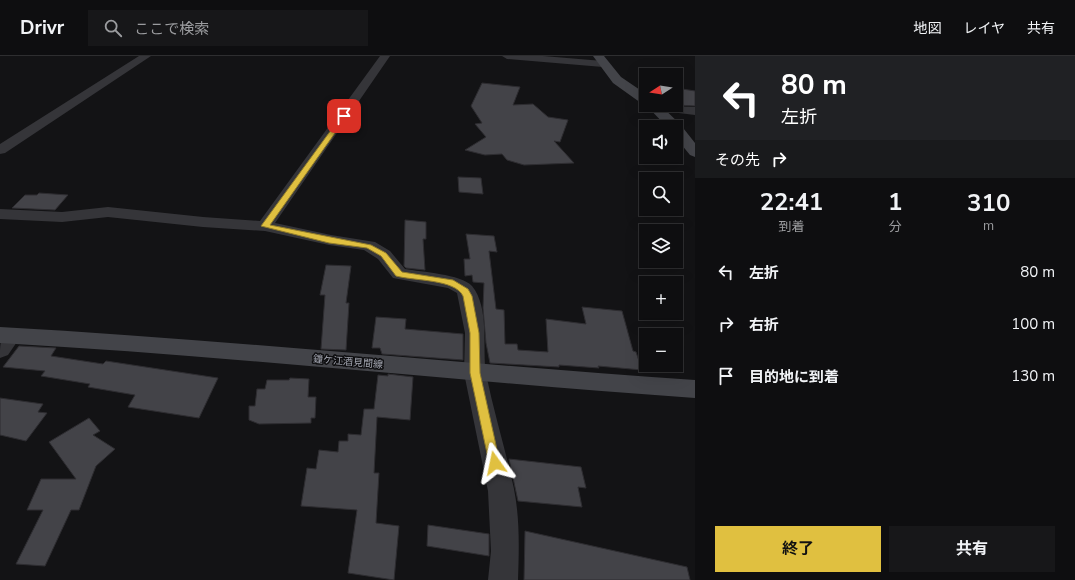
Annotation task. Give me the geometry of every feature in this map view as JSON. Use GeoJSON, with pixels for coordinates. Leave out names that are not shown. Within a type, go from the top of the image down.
{"type":"FeatureCollection","features":[{"type":"Feature","properties":{"kind":"main road"},"geometry":{"type":"LineString","coordinates":[[600,60],[618,80],[639,95]]}},
{"type":"Feature","properties":{"kind":"main road"},"geometry":{"type":"LineString","coordinates":[[659,112],[667,120]]}},
{"type":"Feature","properties":{"kind":"main road"},"geometry":{"type":"LineString","coordinates":[[683,138],[695,152]]}},
{"type":"Feature","properties":{"kind":"main road","name":"鐘ケ江酒見間線"},"geometry":{"type":"LineString","coordinates":[[4,340],[135,344],[475,373],[695,389]]}},
{"type":"Feature","properties":{"kind":"street"},"geometry":{"type":"LineString","coordinates":[[0,150],[146,56]]}},
{"type":"Feature","properties":{"kind":"street"},"geometry":{"type":"LineString","coordinates":[[265,226],[385,56]]}},
{"type":"Feature","properties":{"kind":"street"},"geometry":{"type":"LineString","coordinates":[[507,56],[600,60]]}},
{"type":"Feature","properties":{"kind":"street"},"geometry":{"type":"LineString","coordinates":[[683,109],[695,111]]}},
{"type":"Feature","properties":{"kind":"street"},"geometry":{"type":"LineString","coordinates":[[0,214],[62,217],[108,212],[265,226],[308,234],[329,240],[369,246],[384,254],[399,274],[453,283],[464,289],[468,296],[475,333],[475,373],[501,491],[505,551],[503,580]]}},
{"type":"Feature","properties":{"kind":"building"},"geometry":{"type":"Polygon","coordinates":[[[482,83],[520,87],[513,105],[533,104],[548,117],[568,120],[560,142],[554,141],[574,163],[524,165],[507,160],[502,154],[485,155],[465,150],[486,137],[475,124],[482,123],[471,106],[482,83]]]}},
{"type":"Feature","properties":{"kind":"building"},"geometry":{"type":"Polygon","coordinates":[[[683,89],[695,91],[695,106],[683,105],[683,89]]]}},
{"type":"Feature","properties":{"kind":"building"},"geometry":{"type":"Polygon","coordinates":[[[458,177],[481,178],[483,194],[459,192],[458,177]]]}},
{"type":"Feature","properties":{"kind":"building"},"geometry":{"type":"Polygon","coordinates":[[[39,193],[68,195],[55,210],[12,208],[25,195],[37,195],[39,193]]]}},
{"type":"Feature","properties":{"kind":"building"},"geometry":{"type":"Polygon","coordinates":[[[405,220],[426,222],[426,239],[423,239],[425,270],[406,268],[404,266],[405,220]]]}},
{"type":"Feature","properties":{"kind":"building"},"geometry":{"type":"Polygon","coordinates":[[[466,234],[494,236],[497,252],[489,251],[496,309],[504,310],[505,344],[517,344],[518,350],[548,352],[546,319],[586,324],[582,307],[622,311],[633,351],[636,352],[639,361],[639,370],[598,366],[599,368],[490,363],[486,343],[483,308],[484,283],[473,282],[472,275],[465,276],[464,259],[470,259],[466,234]]]}},
{"type":"Feature","properties":{"kind":"building"},"geometry":{"type":"Polygon","coordinates":[[[326,265],[351,266],[346,303],[349,303],[346,350],[321,349],[325,295],[320,295],[326,265]]]}},
{"type":"Feature","properties":{"kind":"building"},"geometry":{"type":"Polygon","coordinates":[[[376,317],[406,319],[405,329],[463,334],[463,360],[382,354],[380,348],[372,348],[376,317]]]}},
{"type":"Feature","properties":{"kind":"building"},"geometry":{"type":"Polygon","coordinates":[[[19,346],[56,348],[51,356],[103,364],[106,361],[218,378],[199,418],[128,407],[135,395],[88,387],[90,384],[41,376],[45,371],[3,367],[19,346]]]}},
{"type":"Feature","properties":{"kind":"building"},"geometry":{"type":"Polygon","coordinates":[[[388,374],[413,377],[410,420],[377,417],[374,473],[379,473],[376,523],[399,526],[394,580],[348,573],[357,510],[301,506],[307,468],[316,469],[319,450],[338,452],[339,441],[348,441],[348,434],[361,435],[364,409],[374,409],[378,375],[388,376],[388,374]]]}},
{"type":"Feature","properties":{"kind":"building"},"geometry":{"type":"Polygon","coordinates":[[[290,378],[309,379],[308,397],[316,397],[315,418],[311,418],[311,423],[259,424],[249,420],[249,406],[255,406],[257,389],[265,389],[267,380],[289,380],[290,378]]]}},
{"type":"Feature","properties":{"kind":"building"},"geometry":{"type":"Polygon","coordinates":[[[0,398],[43,404],[38,412],[47,413],[26,441],[0,435],[0,398]]]}},
{"type":"Feature","properties":{"kind":"building"},"geometry":{"type":"Polygon","coordinates":[[[89,418],[100,431],[93,435],[115,449],[96,466],[79,510],[71,510],[45,566],[16,564],[43,510],[27,510],[41,479],[76,479],[49,442],[89,418]]]}},
{"type":"Feature","properties":{"kind":"building"},"geometry":{"type":"Polygon","coordinates":[[[509,459],[581,467],[586,488],[578,487],[582,507],[518,501],[509,459]]]}},
{"type":"Feature","properties":{"kind":"building"},"geometry":{"type":"Polygon","coordinates":[[[428,525],[489,534],[489,556],[427,546],[428,525]]]}},
{"type":"Feature","properties":{"kind":"building"},"geometry":{"type":"Polygon","coordinates":[[[525,531],[687,567],[690,580],[524,580],[525,531]]]}},
{"type":"Feature","properties":{"kind":"route"},"geometry":{"type":"LineString","coordinates":[[344,116],[265,226],[308,234],[329,240],[369,246],[384,254],[399,274],[408,277],[453,283],[464,289],[468,296],[475,333],[475,373],[495,463]]}}]}
